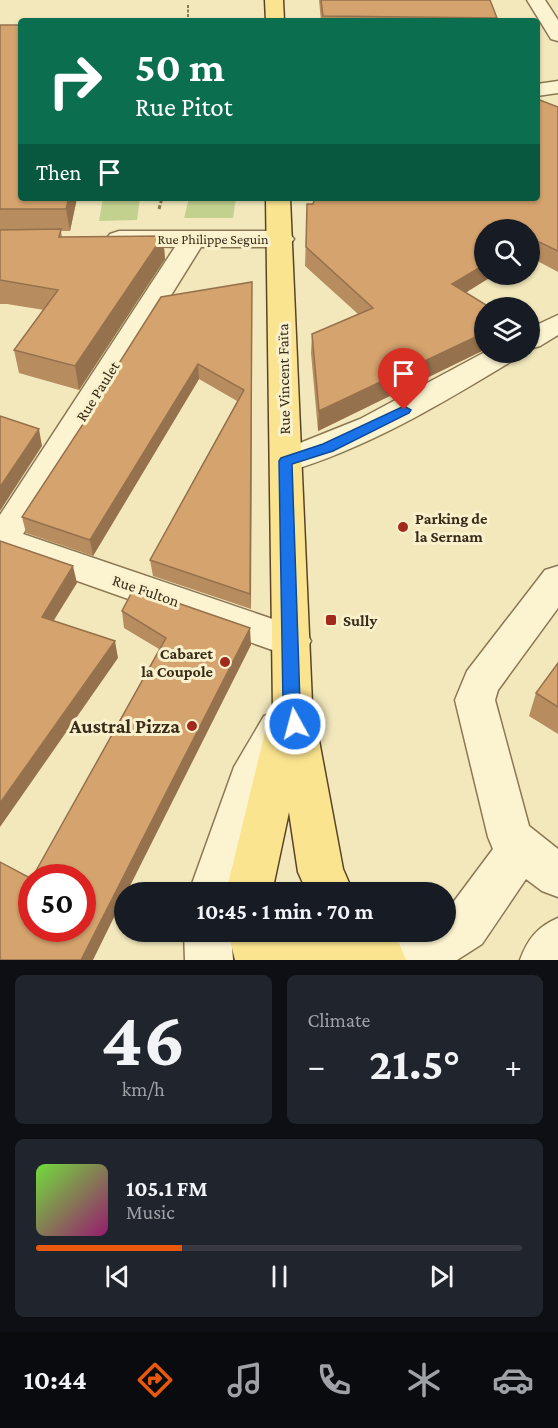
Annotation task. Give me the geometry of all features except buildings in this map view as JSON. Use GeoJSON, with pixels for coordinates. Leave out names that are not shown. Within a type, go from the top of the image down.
{"type":"FeatureCollection","features":[{"type":"Feature","properties":{"kind":"main road"},"geometry":{"type":"LineString","coordinates":[[273,0],[274,18]]}},
{"type":"Feature","properties":{"kind":"main road","name":"Rue Vincent Faïta"},"geometry":{"type":"LineString","coordinates":[[278,201],[292,703],[321,872],[326,882]]}},
{"type":"Feature","properties":{"kind":"main road","name":"Rue Vincent Faïta"},"geometry":{"type":"LineString","coordinates":[[251,882],[292,703]]}},
{"type":"Feature","properties":{"kind":"main road"},"geometry":{"type":"LineString","coordinates":[[254,942],[259,960]]}},
{"type":"Feature","properties":{"kind":"main road"},"geometry":{"type":"LineString","coordinates":[[287,960],[324,949],[372,951]]}},
{"type":"Feature","properties":{"kind":"street"},"geometry":{"type":"LineString","coordinates":[[536,0],[558,35]]}},
{"type":"Feature","properties":{"kind":"street"},"geometry":{"type":"LineString","coordinates":[[540,90],[558,87]]}},
{"type":"Feature","properties":{"kind":"street","name":"Rue Paulet"},"geometry":{"type":"LineString","coordinates":[[0,541],[193,239]]}},
{"type":"Feature","properties":{"kind":"street","name":"Rue Philippe Seguin"},"geometry":{"type":"LineString","coordinates":[[92,240],[281,239]]}},
{"type":"Feature","properties":{"kind":"street"},"geometry":{"type":"LineString","coordinates":[[540,334],[558,323]]}},
{"type":"Feature","properties":{"kind":"street"},"geometry":{"type":"LineString","coordinates":[[286,461],[341,441],[425,400],[488,363]]}},
{"type":"Feature","properties":{"kind":"street","name":"Rue Fulton"},"geometry":{"type":"LineString","coordinates":[[0,541],[292,640]]}},
{"type":"Feature","properties":{"kind":"street"},"geometry":{"type":"LineString","coordinates":[[558,580],[481,683],[475,700],[503,819],[510,837],[520,849],[558,875]]}},
{"type":"Feature","properties":{"kind":"street"},"geometry":{"type":"LineString","coordinates":[[215,882],[249,781],[292,703]]}},
{"type":"Feature","properties":{"kind":"street"},"geometry":{"type":"LineString","coordinates":[[372,951],[440,943],[465,927],[520,849]]}},
{"type":"Feature","properties":{"kind":"street"},"geometry":{"type":"LineString","coordinates":[[208,942],[209,960]]}},
{"type":"Feature","properties":{"kind":"path"},"geometry":{"type":"LineString","coordinates":[[188,4],[188,18]]}},
{"type":"Feature","properties":{"kind":"green space"},"geometry":{"type":"Polygon","coordinates":[[[102,201],[140,201],[137,220],[99,221],[102,201]]]}},
{"type":"Feature","properties":{"kind":"green space"},"geometry":{"type":"Polygon","coordinates":[[[188,201],[236,201],[233,218],[184,218],[188,201]]]}},
{"type":"Feature","properties":{"kind":"place","name":"Parking de la Sernam"},"geometry":{"type":"Point","coordinates":[403,527]}},
{"type":"Feature","properties":{"kind":"place","name":"Sully"},"geometry":{"type":"Point","coordinates":[331,620]}},
{"type":"Feature","properties":{"kind":"place","name":"Cabaret la Coupole"},"geometry":{"type":"Point","coordinates":[225,662]}},
{"type":"Feature","properties":{"kind":"place","name":"Austral Pizza"},"geometry":{"type":"Point","coordinates":[192,726]}},
{"type":"Feature","properties":{"kind":"route"},"geometry":{"type":"LineString","coordinates":[[295,724],[292,703],[286,461],[328,448],[404,410]]}}]}
